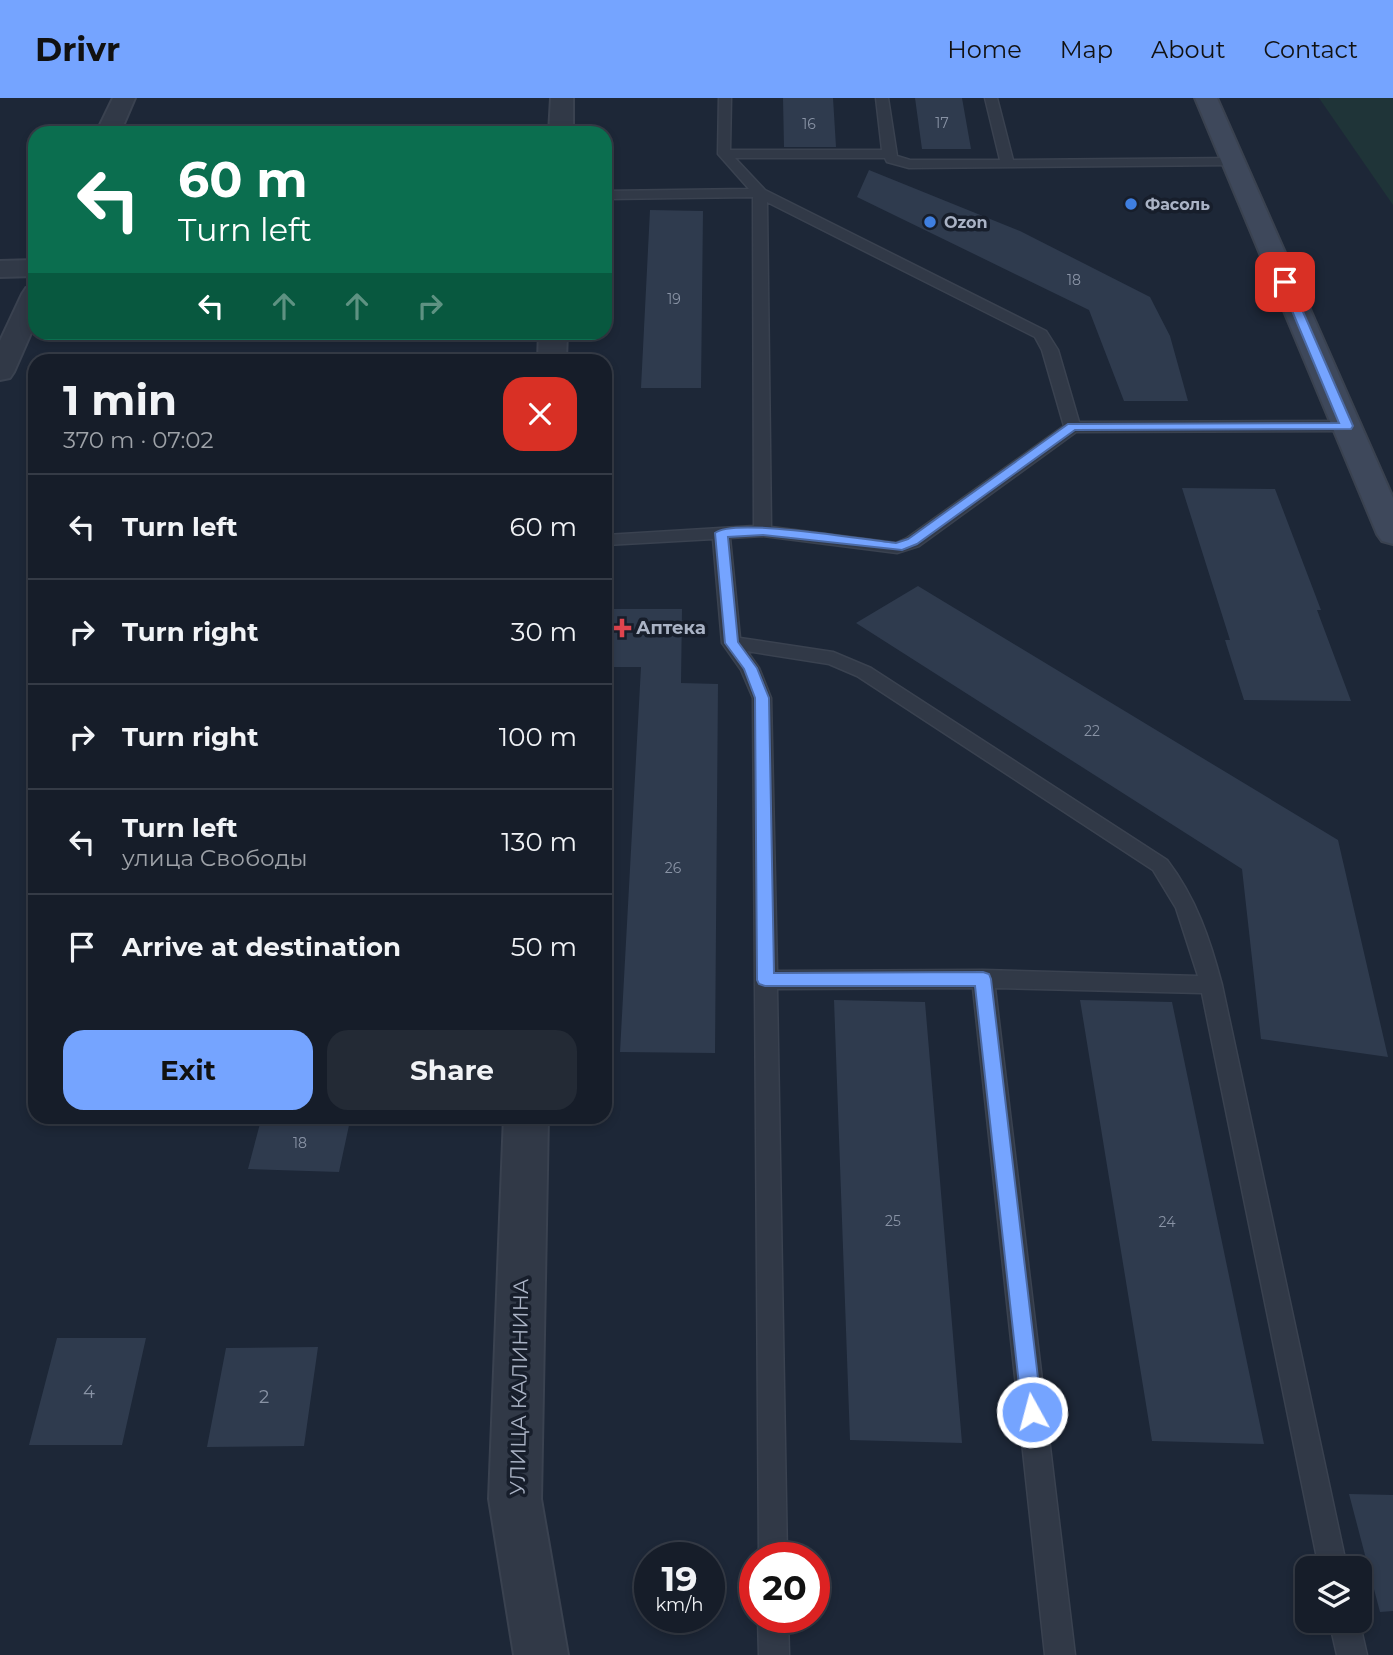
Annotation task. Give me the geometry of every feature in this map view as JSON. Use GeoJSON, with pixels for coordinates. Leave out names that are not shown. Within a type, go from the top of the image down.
{"type":"FeatureCollection","features":[{"type":"Feature","properties":{"kind":"main road"},"geometry":{"type":"LineString","coordinates":[[1206,98],[1393,534]]}},
{"type":"Feature","properties":{"kind":"street"},"geometry":{"type":"LineString","coordinates":[[111,126],[124,98]]}},
{"type":"Feature","properties":{"kind":"street"},"geometry":{"type":"LineString","coordinates":[[561,126],[562,98]]}},
{"type":"Feature","properties":{"kind":"street"},"geometry":{"type":"LineString","coordinates":[[0,270],[28,268]]}},
{"type":"Feature","properties":{"kind":"street"},"geometry":{"type":"LineString","coordinates":[[0,372],[28,310]]}},
{"type":"Feature","properties":{"kind":"street","name":"УЛИЦА КАЛИНИНА"},"geometry":{"type":"LineString","coordinates":[[526,1124],[515,1500],[541,1655]]}},
{"type":"Feature","properties":{"kind":"lane"},"geometry":{"type":"LineString","coordinates":[[725,98],[724,154],[760,193],[1041,334],[1050,350],[1072,426]]}},
{"type":"Feature","properties":{"kind":"lane"},"geometry":{"type":"LineString","coordinates":[[882,98],[892,159],[909,164],[1233,161]]}},
{"type":"Feature","properties":{"kind":"lane"},"geometry":{"type":"LineString","coordinates":[[990,98],[1007,164]]}},
{"type":"Feature","properties":{"kind":"lane"},"geometry":{"type":"LineString","coordinates":[[724,154],[890,154]]}},
{"type":"Feature","properties":{"kind":"lane"},"geometry":{"type":"LineString","coordinates":[[612,195],[760,193]]}},
{"type":"Feature","properties":{"kind":"lane"},"geometry":{"type":"LineString","coordinates":[[760,193],[763,531]]}},
{"type":"Feature","properties":{"kind":"lane"},"geometry":{"type":"LineString","coordinates":[[612,540],[763,531],[897,548],[913,541],[1072,426],[1347,426]]}},
{"type":"Feature","properties":{"kind":"lane"},"geometry":{"type":"LineString","coordinates":[[721,533],[732,643],[750,668],[762,698],[773,1542]]}},
{"type":"Feature","properties":{"kind":"lane"},"geometry":{"type":"LineString","coordinates":[[732,643],[833,659],[864,671],[1160,865],[1180,891],[1198,932],[1211,985],[1330,1556]]}},
{"type":"Feature","properties":{"kind":"lane"},"geometry":{"type":"LineString","coordinates":[[765,980],[983,979],[1211,985]]}},
{"type":"Feature","properties":{"kind":"lane"},"geometry":{"type":"LineString","coordinates":[[983,979],[1059,1655]]}},
{"type":"Feature","properties":{"kind":"lane"},"geometry":{"type":"LineString","coordinates":[[773,1633],[774,1655]]}},
{"type":"Feature","properties":{"kind":"lane"},"geometry":{"type":"LineString","coordinates":[[1347,1633],[1352,1655]]}},
{"type":"Feature","properties":{"kind":"green space"},"geometry":{"type":"Polygon","coordinates":[[[1319,98],[1393,98],[1393,205],[1319,98]]]}},
{"type":"Feature","properties":{"kind":"building"},"geometry":{"type":"Polygon","coordinates":[[[783,98],[833,98],[836,147],[784,147],[783,98]]]}},
{"type":"Feature","properties":{"kind":"building"},"geometry":{"type":"Polygon","coordinates":[[[915,98],[962,98],[971,149],[922,149],[915,98]]]}},
{"type":"Feature","properties":{"kind":"building"},"geometry":{"type":"Polygon","coordinates":[[[869,170],[1020,231],[1150,297],[1170,336],[1188,401],[1124,401],[1089,310],[857,197],[869,170]]]}},
{"type":"Feature","properties":{"kind":"building"},"geometry":{"type":"Polygon","coordinates":[[[650,210],[703,211],[701,388],[641,388],[650,210]]]}},
{"type":"Feature","properties":{"kind":"building"},"geometry":{"type":"Polygon","coordinates":[[[1182,488],[1275,489],[1321,610],[1317,610],[1351,701],[1244,700],[1225,640],[1230,640],[1182,488]]]}},
{"type":"Feature","properties":{"kind":"building"},"geometry":{"type":"Polygon","coordinates":[[[918,586],[1338,840],[1388,1057],[1261,1039],[1242,869],[856,623],[918,586]]]}},
{"type":"Feature","properties":{"kind":"building"},"geometry":{"type":"Polygon","coordinates":[[[612,609],[682,609],[681,683],[718,684],[715,1053],[620,1052],[641,667],[612,667],[612,609]]]}},
{"type":"Feature","properties":{"kind":"building"},"geometry":{"type":"Polygon","coordinates":[[[834,1000],[925,1002],[962,1443],[850,1440],[834,1000]]]}},
{"type":"Feature","properties":{"kind":"building"},"geometry":{"type":"Polygon","coordinates":[[[1080,1000],[1172,1002],[1264,1444],[1152,1441],[1080,1000]]]}},
{"type":"Feature","properties":{"kind":"building"},"geometry":{"type":"Polygon","coordinates":[[[260,1124],[349,1124],[339,1172],[248,1169],[260,1124]]]}},
{"type":"Feature","properties":{"kind":"building"},"geometry":{"type":"Polygon","coordinates":[[[57,1338],[146,1338],[122,1445],[29,1445],[57,1338]]]}},
{"type":"Feature","properties":{"kind":"building"},"geometry":{"type":"Polygon","coordinates":[[[318,1347],[304,1446],[207,1447],[226,1348],[318,1347]]]}},
{"type":"Feature","properties":{"kind":"building"},"geometry":{"type":"Polygon","coordinates":[[[1349,1494],[1393,1495],[1393,1611],[1380,1612],[1372,1582],[1372,1556],[1365,1556],[1349,1494]]]}},
{"type":"Feature","properties":{"kind":"place","name":"Фасоль"},"geometry":{"type":"Point","coordinates":[1131,204]}},
{"type":"Feature","properties":{"kind":"place","name":"Ozon"},"geometry":{"type":"Point","coordinates":[930,222]}},
{"type":"Feature","properties":{"kind":"place","name":"Аптека"},"geometry":{"type":"Point","coordinates":[622,628]}},
{"type":"Feature","properties":{"kind":"route"},"geometry":{"type":"LineString","coordinates":[[1032,1412],[983,979],[765,980],[762,698],[750,668],[732,643],[721,533],[763,531],[897,548],[913,541],[1072,426],[1347,426],[1285,282]]}}]}
